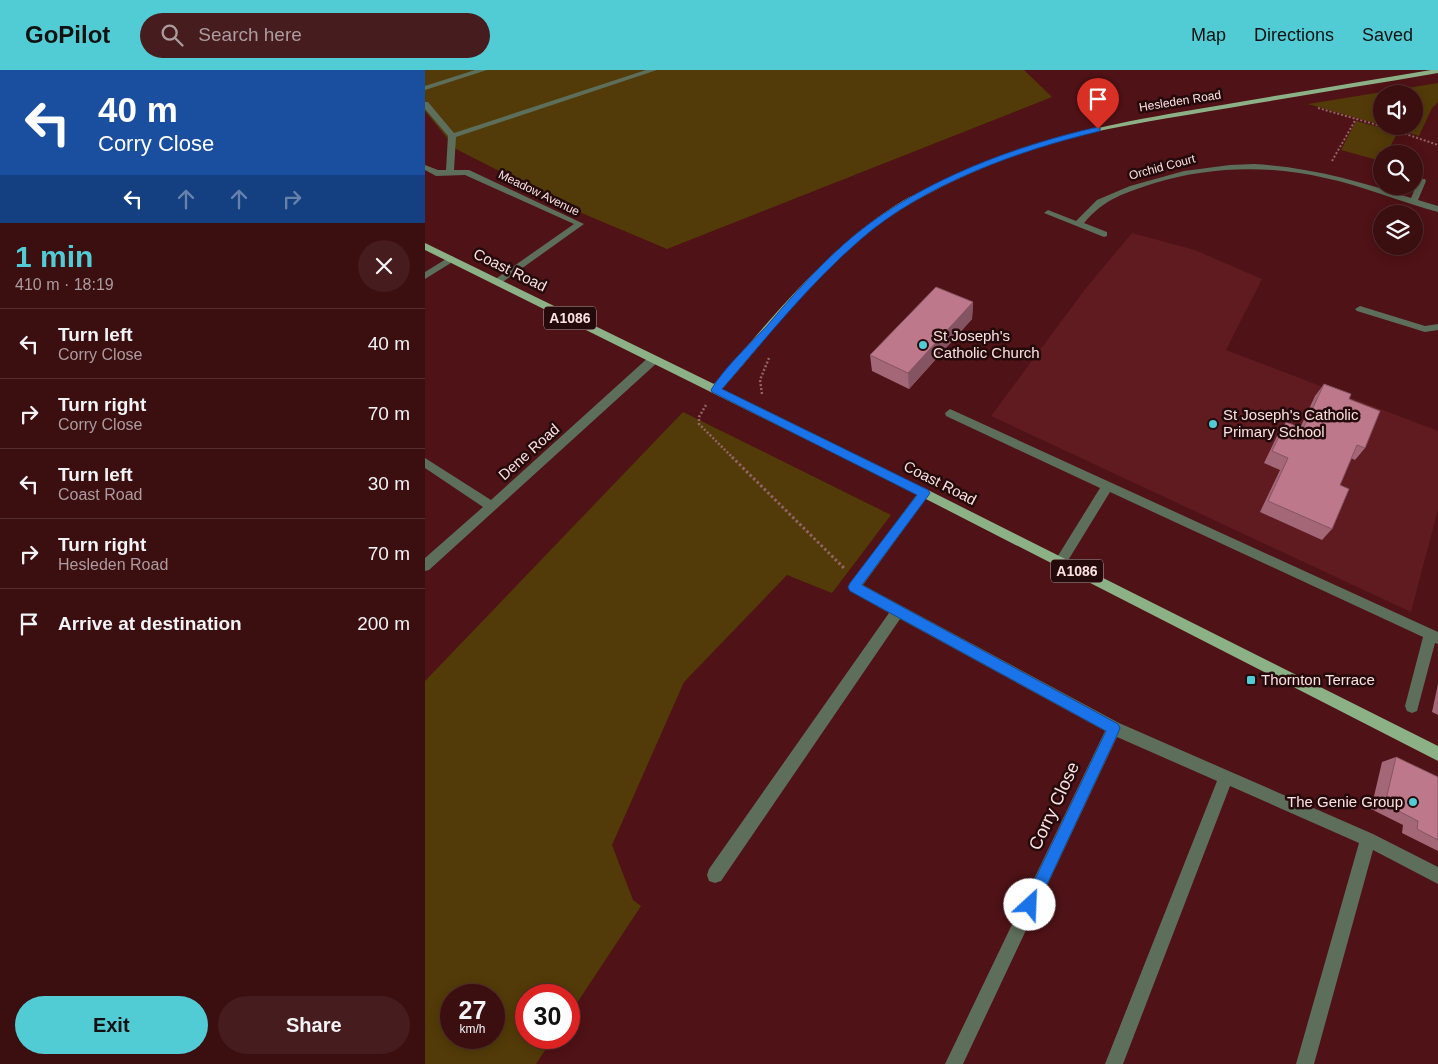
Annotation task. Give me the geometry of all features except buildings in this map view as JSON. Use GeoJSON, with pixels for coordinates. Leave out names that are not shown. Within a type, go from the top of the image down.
{"type":"FeatureCollection","features":[{"type":"Feature","properties":{"kind":"main road","name":"Hesleden Road"},"geometry":{"type":"LineString","coordinates":[[715,390],[816,275],[859,236],[900,206],[956,177],[999,158],[1064,137],[1132,122],[1438,71]]}},
{"type":"Feature","properties":{"kind":"main road","name":"Coast Road"},"geometry":{"type":"LineString","coordinates":[[425,246],[924,493],[1438,754]]}},
{"type":"Feature","properties":{"kind":"street"},"geometry":{"type":"LineString","coordinates":[[425,88],[483,70]]}},
{"type":"Feature","properties":{"kind":"street"},"geometry":{"type":"LineString","coordinates":[[452,136],[653,70]]}},
{"type":"Feature","properties":{"kind":"street"},"geometry":{"type":"LineString","coordinates":[[425,104],[452,136],[450,172]]}},
{"type":"Feature","properties":{"kind":"street","name":"Orchid Court"},"geometry":{"type":"LineString","coordinates":[[1078,224],[1096,204],[1125,190],[1159,179],[1201,169],[1241,166],[1286,169],[1325,175],[1438,209]]}},
{"type":"Feature","properties":{"kind":"street","name":"Meadow Avenue"},"geometry":{"type":"LineString","coordinates":[[425,167],[437,172],[466,172],[580,224],[497,282]]}},
{"type":"Feature","properties":{"kind":"street"},"geometry":{"type":"LineString","coordinates":[[1413,202],[1416,195]]}},
{"type":"Feature","properties":{"kind":"street"},"geometry":{"type":"LineString","coordinates":[[1048,213],[1104,234]]}},
{"type":"Feature","properties":{"kind":"street"},"geometry":{"type":"LineString","coordinates":[[425,276],[451,259]]}},
{"type":"Feature","properties":{"kind":"street"},"geometry":{"type":"LineString","coordinates":[[1360,309],[1425,329],[1438,326]]}},
{"type":"Feature","properties":{"kind":"street","name":"Dene Road"},"geometry":{"type":"LineString","coordinates":[[425,566],[654,359]]}},
{"type":"Feature","properties":{"kind":"street"},"geometry":{"type":"LineString","coordinates":[[949,413],[1434,636],[1412,706]]}},
{"type":"Feature","properties":{"kind":"street"},"geometry":{"type":"LineString","coordinates":[[425,462],[491,506]]}},
{"type":"Feature","properties":{"kind":"street"},"geometry":{"type":"LineString","coordinates":[[1060,563],[1107,487]]}},
{"type":"Feature","properties":{"kind":"street"},"geometry":{"type":"LineString","coordinates":[[924,493],[854,587],[1113,728],[1368,839],[1438,876]]}},
{"type":"Feature","properties":{"kind":"street"},"geometry":{"type":"LineString","coordinates":[[715,876],[898,611]]}},
{"type":"Feature","properties":{"kind":"street","name":"Corry Close"},"geometry":{"type":"LineString","coordinates":[[954,1064],[1113,728]]}},
{"type":"Feature","properties":{"kind":"street"},"geometry":{"type":"LineString","coordinates":[[1114,1064],[1226,777]]}},
{"type":"Feature","properties":{"kind":"street"},"geometry":{"type":"LineString","coordinates":[[1305,1064],[1368,839]]}},
{"type":"Feature","properties":{"kind":"path"},"geometry":{"type":"LineString","coordinates":[[1317,108],[1373,123]]}},
{"type":"Feature","properties":{"kind":"path"},"geometry":{"type":"LineString","coordinates":[[1325,175],[1356,118]]}},
{"type":"Feature","properties":{"kind":"path"},"geometry":{"type":"LineString","coordinates":[[1409,135],[1438,145]]}},
{"type":"Feature","properties":{"kind":"path"},"geometry":{"type":"LineString","coordinates":[[765,401],[759,385],[769,357]]}},
{"type":"Feature","properties":{"kind":"path"},"geometry":{"type":"LineString","coordinates":[[715,390],[699,417],[699,424],[841,566],[860,579]]}},
{"type":"Feature","properties":{"kind":"shaded area"},"geometry":{"type":"Polygon","coordinates":[[[425,70],[1024,70],[1052,97],[667,249],[584,214],[456,149],[425,111],[425,70]]]}},
{"type":"Feature","properties":{"kind":"shaded area"},"geometry":{"type":"Polygon","coordinates":[[[1438,83],[1438,102],[1432,108],[1423,127],[1423,85],[1438,83]]]}},
{"type":"Feature","properties":{"kind":"shaded area"},"geometry":{"type":"Polygon","coordinates":[[[1373,94],[1373,123],[1308,104],[1373,94]]]}},
{"type":"Feature","properties":{"kind":"shaded area"},"geometry":{"type":"Polygon","coordinates":[[[1356,121],[1373,125],[1373,135],[1396,135],[1391,145],[1373,145],[1373,159],[1341,150],[1356,121]]]}},
{"type":"Feature","properties":{"kind":"shaded area","name":"St Joseph's Catholic Primary School"},"geometry":{"type":"Polygon","coordinates":[[[1132,233],[1195,250],[1262,279],[1226,350],[1438,431],[1438,509],[1411,612],[991,416],[1086,288],[1132,233]]]}},
{"type":"Feature","properties":{"kind":"shaded area"},"geometry":{"type":"Polygon","coordinates":[[[683,412],[891,515],[832,593],[787,575],[684,682],[612,845],[633,900],[641,906],[580,998],[580,984],[515,984],[515,1049],[546,1049],[536,1064],[425,1064],[425,681],[683,412]]]}},
{"type":"Feature","properties":{"kind":"place","name":"St Joseph's Catholic Church"},"geometry":{"type":"Point","coordinates":[923,345]}},
{"type":"Feature","properties":{"kind":"place","name":"St Joseph's Catholic Primary School"},"geometry":{"type":"Point","coordinates":[1213,424]}},
{"type":"Feature","properties":{"kind":"place","name":"Thornton Terrace"},"geometry":{"type":"Point","coordinates":[1251,680]}},
{"type":"Feature","properties":{"kind":"place","name":"The Genie Group"},"geometry":{"type":"Point","coordinates":[1413,802]}},
{"type":"Feature","properties":{"kind":"route"},"geometry":{"type":"LineString","coordinates":[[1030,905],[1113,728],[854,587],[924,493],[715,390],[816,275],[859,236],[900,206],[956,177],[999,158],[1064,137],[1098,129]]}}]}
